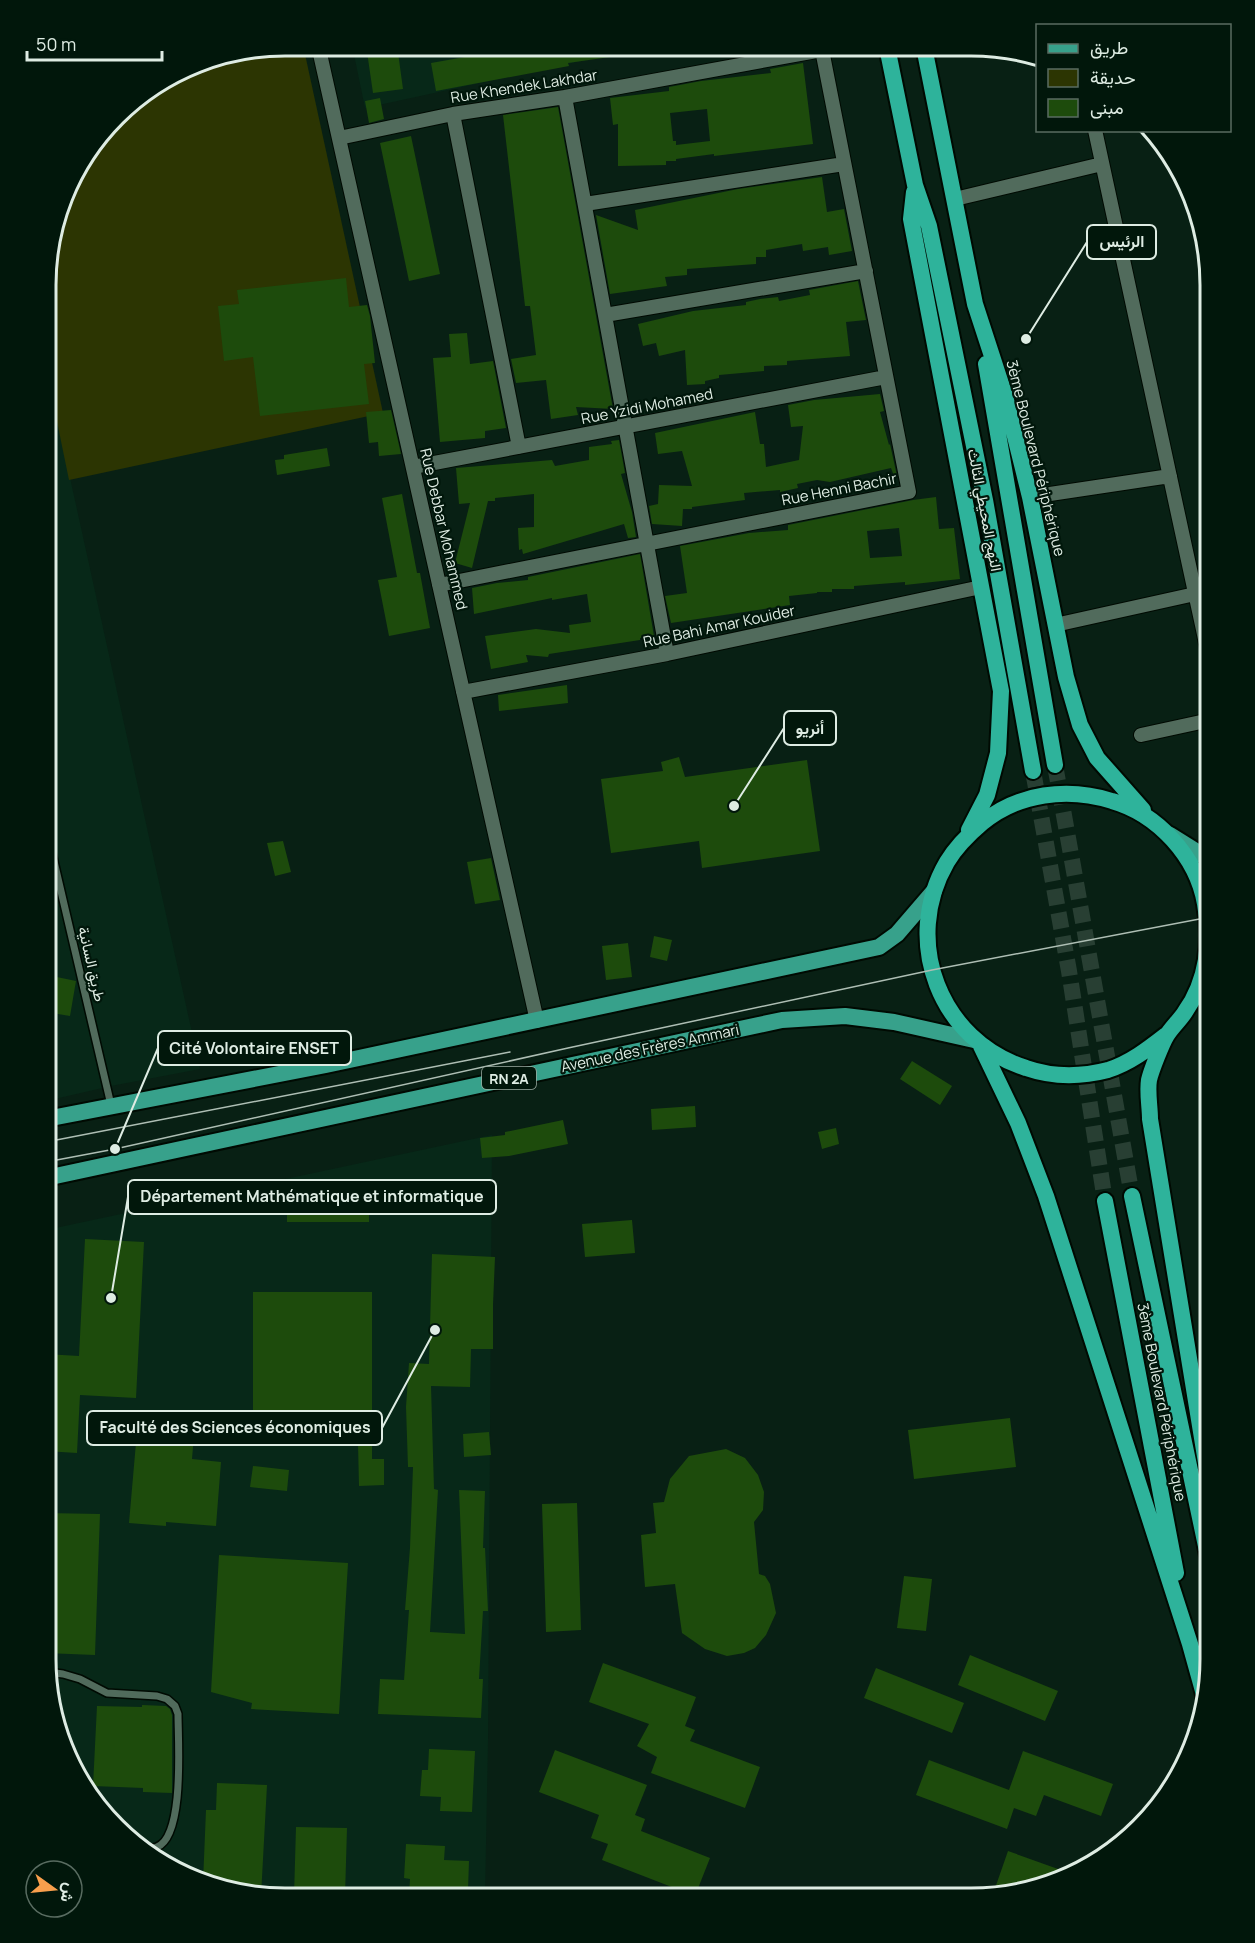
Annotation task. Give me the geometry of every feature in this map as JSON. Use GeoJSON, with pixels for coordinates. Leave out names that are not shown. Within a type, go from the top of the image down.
{"type":"FeatureCollection","features":[{"type":"Feature","properties":{"kind":"highway"},"geometry":{"type":"LineString","coordinates":[[889,56],[915,185],[929,226],[985,500],[1033,771]]}},
{"type":"Feature","properties":{"kind":"highway","name":"3ème Boulevard Périphérique"},"geometry":{"type":"LineString","coordinates":[[926,56],[975,304],[1005,396],[1029,497],[1066,677],[1080,725],[1097,758],[1151,820]]}},
{"type":"Feature","properties":{"kind":"highway","name":"النهج المحيطي الثالث"},"geometry":{"type":"LineString","coordinates":[[915,185],[911,219],[1001,691],[998,753],[987,795],[966,837]]}},
{"type":"Feature","properties":{"kind":"highway","name":"النهج المحيطي الثالث"},"geometry":{"type":"LineString","coordinates":[[975,304],[1055,765]]}},
{"type":"Feature","properties":{"kind":"highway"},"geometry":{"type":"LineString","coordinates":[[1199,1676],[1046,1196],[1018,1123],[977,1043],[956,1020],[941,997],[932,970],[927,936],[928,917],[934,891],[947,862],[966,837],[990,817],[1031,798],[1062,793],[1094,795],[1124,804],[1166,832],[1183,853],[1200,886]]}},
{"type":"Feature","properties":{"kind":"highway"},"geometry":{"type":"LineString","coordinates":[[977,1043],[1010,1063],[1042,1073],[1076,1076],[1109,1070],[1139,1056],[1166,1035],[1186,1011],[1200,986]]}},
{"type":"Feature","properties":{"kind":"highway"},"geometry":{"type":"LineString","coordinates":[[1166,1035],[1149,1081],[1150,1119],[1200,1426]]}},
{"type":"Feature","properties":{"kind":"highway","name":"3ème Boulevard Périphérique"},"geometry":{"type":"LineString","coordinates":[[1132,1196],[1200,1522]]}},
{"type":"Feature","properties":{"kind":"highway","name":"3ème Boulevard Périphérique"},"geometry":{"type":"LineString","coordinates":[[1105,1201],[1190,1644]]}},
{"type":"Feature","properties":{"kind":"main road"},"geometry":{"type":"LineString","coordinates":[[1166,832],[1200,854]]}},
{"type":"Feature","properties":{"kind":"main road"},"geometry":{"type":"LineString","coordinates":[[56,1117],[326,1065],[879,946],[897,934],[934,891]]}},
{"type":"Feature","properties":{"kind":"main road","name":"Avenue des Frères Ammari"},"geometry":{"type":"LineString","coordinates":[[56,1176],[782,1020],[855,1017],[894,1022],[977,1043]]}},
{"type":"Feature","properties":{"kind":"street","name":"Rue Debbar Mohammed"},"geometry":{"type":"LineString","coordinates":[[320,56],[537,1021]]}},
{"type":"Feature","properties":{"kind":"street","name":"Rue Khendek Lakhdar"},"geometry":{"type":"LineString","coordinates":[[339,138],[453,114],[565,97],[789,56]]}},
{"type":"Feature","properties":{"kind":"street","name":"Rue Henni Bachir"},"geometry":{"type":"LineString","coordinates":[[439,585],[909,492],[823,56]]}},
{"type":"Feature","properties":{"kind":"street"},"geometry":{"type":"LineString","coordinates":[[565,97],[667,654]]}},
{"type":"Feature","properties":{"kind":"street"},"geometry":{"type":"LineString","coordinates":[[453,114],[519,447]]}},
{"type":"Feature","properties":{"kind":"street"},"geometry":{"type":"LineString","coordinates":[[1095,132],[1200,617]]}},
{"type":"Feature","properties":{"kind":"street"},"geometry":{"type":"LineString","coordinates":[[585,204],[844,164]]}},
{"type":"Feature","properties":{"kind":"street"},"geometry":{"type":"LineString","coordinates":[[955,199],[1102,164]]}},
{"type":"Feature","properties":{"kind":"street"},"geometry":{"type":"LineString","coordinates":[[605,315],[866,271]]}},
{"type":"Feature","properties":{"kind":"street","name":"Rue Yzidi Mohamed"},"geometry":{"type":"LineString","coordinates":[[413,467],[886,377]]}},
{"type":"Feature","properties":{"kind":"street"},"geometry":{"type":"LineString","coordinates":[[1029,497],[1170,476]]}},
{"type":"Feature","properties":{"kind":"street","name":"Rue Bahi Amar Kouider"},"geometry":{"type":"LineString","coordinates":[[463,692],[667,654],[981,587]]}},
{"type":"Feature","properties":{"kind":"street"},"geometry":{"type":"LineString","coordinates":[[1055,625],[1195,594]]}},
{"type":"Feature","properties":{"kind":"street"},"geometry":{"type":"LineString","coordinates":[[1141,735],[1200,722]]}},
{"type":"Feature","properties":{"kind":"street"},"geometry":{"type":"LineString","coordinates":[[1191,848],[1200,849]]}},
{"type":"Feature","properties":{"kind":"lane","name":"طريق السانية"},"geometry":{"type":"LineString","coordinates":[[56,869],[112,1107]]}},
{"type":"Feature","properties":{"kind":"lane"},"geometry":{"type":"LineString","coordinates":[[56,1674],[71,1677],[108,1693],[157,1696],[167,1699],[176,1706],[178,1714],[178,1804],[170,1831],[162,1843],[155,1847]]}},
{"type":"Feature","properties":{"kind":"shaded area"},"geometry":{"type":"Polygon","coordinates":[[[354,56],[604,56],[365,108],[354,56]]]}},
{"type":"Feature","properties":{"kind":"shaded area"},"geometry":{"type":"Polygon","coordinates":[[[56,414],[200,1069],[56,1099],[56,414]]]}},
{"type":"Feature","properties":{"kind":"shaded area"},"geometry":{"type":"Polygon","coordinates":[[[492,1135],[485,1888],[284,1888],[254,1886],[225,1880],[183,1864],[157,1849],[133,1831],[112,1810],[94,1786],[73,1746],[63,1718],[57,1689],[56,1228],[492,1135]]]}},
{"type":"Feature","properties":{"kind":"green space"},"geometry":{"type":"Polygon","coordinates":[[[305,56],[383,413],[69,480],[56,417],[56,269],[63,225],[86,170],[112,133],[133,112],[157,94],[183,79],[225,63],[254,57],[305,56]]]}},
{"type":"Feature","properties":{"kind":"building"},"geometry":{"type":"Polygon","coordinates":[[[368,56],[398,56],[403,89],[373,93],[368,56]]]}},
{"type":"Feature","properties":{"kind":"building"},"geometry":{"type":"Polygon","coordinates":[[[471,56],[617,56],[568,63],[569,66],[436,91],[431,63],[471,56]]]}},
{"type":"Feature","properties":{"kind":"building"},"geometry":{"type":"Polygon","coordinates":[[[803,63],[813,144],[676,159],[676,161],[666,161],[666,165],[618,166],[618,124],[613,125],[610,98],[669,91],[669,87],[701,81],[771,73],[770,69],[803,63]],[[707,109],[670,113],[673,141],[676,141],[676,145],[710,141],[707,109]]]}},
{"type":"Feature","properties":{"kind":"building"},"geometry":{"type":"Polygon","coordinates":[[[380,98],[384,119],[369,123],[365,101],[380,98]]]}},
{"type":"Feature","properties":{"kind":"building"},"geometry":{"type":"Polygon","coordinates":[[[558,107],[613,409],[576,407],[578,415],[551,419],[546,380],[516,383],[511,359],[536,355],[530,306],[525,306],[503,115],[558,107]]]}},
{"type":"Feature","properties":{"kind":"building"},"geometry":{"type":"Polygon","coordinates":[[[411,136],[440,274],[409,281],[380,143],[411,136]]]}},
{"type":"Feature","properties":{"kind":"building"},"geometry":{"type":"Polygon","coordinates":[[[822,177],[827,212],[844,209],[852,251],[829,255],[828,247],[803,251],[802,244],[766,250],[766,257],[756,257],[756,264],[687,269],[687,275],[665,277],[667,286],[610,294],[596,215],[638,230],[635,210],[738,189],[822,177]]]}},
{"type":"Feature","properties":{"kind":"building"},"geometry":{"type":"Polygon","coordinates":[[[346,278],[349,307],[367,305],[370,316],[375,363],[364,364],[369,404],[260,416],[253,357],[224,361],[218,306],[239,304],[237,290],[346,278]]]}},
{"type":"Feature","properties":{"kind":"building"},"geometry":{"type":"Polygon","coordinates":[[[858,281],[866,320],[846,322],[850,356],[787,361],[787,365],[764,366],[764,371],[719,375],[719,378],[705,381],[705,384],[687,385],[685,350],[659,356],[656,343],[643,346],[638,324],[693,311],[746,305],[746,302],[760,299],[778,297],[779,301],[810,295],[809,290],[858,281]]]}},
{"type":"Feature","properties":{"kind":"building"},"geometry":{"type":"Polygon","coordinates":[[[467,333],[470,364],[493,361],[506,428],[485,431],[485,438],[440,442],[433,358],[451,357],[449,334],[467,333]]]}},
{"type":"Feature","properties":{"kind":"building"},"geometry":{"type":"Polygon","coordinates":[[[880,394],[884,411],[880,412],[897,476],[894,476],[891,468],[830,482],[817,480],[797,484],[798,488],[780,492],[780,490],[744,493],[745,500],[683,509],[682,526],[652,524],[649,506],[658,504],[659,485],[692,486],[682,451],[658,454],[655,433],[755,412],[760,444],[764,444],[766,467],[799,460],[803,426],[791,427],[788,405],[814,400],[880,394]]]}},
{"type":"Feature","properties":{"kind":"building"},"geometry":{"type":"Polygon","coordinates":[[[391,410],[401,454],[379,456],[378,442],[369,443],[366,412],[391,410]]]}},
{"type":"Feature","properties":{"kind":"building"},"geometry":{"type":"Polygon","coordinates":[[[619,440],[625,473],[621,474],[632,512],[636,537],[628,538],[624,524],[523,554],[522,549],[519,550],[518,528],[534,527],[534,494],[495,498],[495,501],[488,501],[472,568],[455,563],[470,503],[459,504],[456,468],[552,460],[555,466],[589,460],[589,447],[612,444],[611,441],[619,440]]]}},
{"type":"Feature","properties":{"kind":"building"},"geometry":{"type":"Polygon","coordinates":[[[327,448],[330,466],[277,475],[275,460],[284,459],[284,455],[327,448]]]}},
{"type":"Feature","properties":{"kind":"building"},"geometry":{"type":"Polygon","coordinates":[[[402,494],[430,628],[389,636],[378,580],[397,577],[382,498],[402,494]]]}},
{"type":"Feature","properties":{"kind":"building"},"geometry":{"type":"Polygon","coordinates":[[[936,497],[939,529],[954,528],[960,579],[832,589],[832,592],[789,596],[790,605],[671,623],[665,596],[687,593],[680,546],[749,533],[788,530],[788,525],[936,497]],[[899,528],[867,531],[870,558],[902,556],[899,528]]]}},
{"type":"Feature","properties":{"kind":"building"},"geometry":{"type":"Polygon","coordinates":[[[640,554],[654,636],[549,654],[548,657],[526,655],[528,662],[491,669],[485,636],[536,629],[570,633],[569,625],[591,622],[587,594],[552,600],[552,598],[474,614],[472,588],[528,580],[528,577],[640,554]]]}},
{"type":"Feature","properties":{"kind":"building"},"geometry":{"type":"Polygon","coordinates":[[[567,685],[568,703],[499,711],[498,695],[567,685]]]}},
{"type":"Feature","properties":{"kind":"building"},"geometry":{"type":"Polygon","coordinates":[[[679,757],[685,777],[807,760],[820,851],[702,868],[699,841],[611,853],[601,779],[663,771],[661,762],[679,757]]]}},
{"type":"Feature","properties":{"kind":"building"},"geometry":{"type":"Polygon","coordinates":[[[283,841],[291,872],[275,876],[267,843],[283,841]]]}},
{"type":"Feature","properties":{"kind":"building"},"geometry":{"type":"Polygon","coordinates":[[[491,858],[500,900],[475,904],[467,862],[491,858]]]}},
{"type":"Feature","properties":{"kind":"building"},"geometry":{"type":"Polygon","coordinates":[[[654,936],[672,940],[667,961],[650,957],[654,936]]]}},
{"type":"Feature","properties":{"kind":"building"},"geometry":{"type":"Polygon","coordinates":[[[628,943],[632,977],[606,980],[602,946],[628,943]]]}},
{"type":"Feature","properties":{"kind":"building"},"geometry":{"type":"Polygon","coordinates":[[[56,977],[76,981],[70,1016],[56,1014],[56,977]]]}},
{"type":"Feature","properties":{"kind":"building"},"geometry":{"type":"Polygon","coordinates":[[[912,1061],[952,1086],[940,1105],[900,1079],[912,1061]]]}},
{"type":"Feature","properties":{"kind":"building"},"geometry":{"type":"Polygon","coordinates":[[[695,1106],[696,1127],[652,1130],[651,1109],[695,1106]]]}},
{"type":"Feature","properties":{"kind":"building"},"geometry":{"type":"Polygon","coordinates":[[[563,1120],[568,1144],[509,1156],[482,1158],[480,1138],[505,1135],[505,1132],[563,1120]]]}},
{"type":"Feature","properties":{"kind":"building"},"geometry":{"type":"Polygon","coordinates":[[[836,1128],[839,1144],[822,1149],[818,1132],[836,1128]]]}},
{"type":"Feature","properties":{"kind":"building"},"geometry":{"type":"Polygon","coordinates":[[[287,1188],[369,1188],[369,1222],[287,1222],[287,1188]]]}},
{"type":"Feature","properties":{"kind":"building"},"geometry":{"type":"Polygon","coordinates":[[[632,1220],[635,1253],[585,1257],[582,1224],[632,1220]]]}},
{"type":"Feature","properties":{"kind":"building"},"geometry":{"type":"Polygon","coordinates":[[[85,1239],[144,1242],[136,1398],[80,1395],[77,1453],[56,1452],[56,1355],[79,1356],[85,1239]]]}},
{"type":"Feature","properties":{"kind":"building"},"geometry":{"type":"Polygon","coordinates":[[[432,1254],[495,1257],[493,1349],[471,1349],[470,1387],[431,1386],[434,1489],[438,1490],[430,1632],[465,1634],[459,1490],[485,1491],[483,1548],[485,1548],[488,1611],[483,1611],[479,1679],[483,1679],[481,1718],[378,1714],[380,1679],[404,1680],[409,1610],[405,1610],[413,1467],[408,1467],[406,1407],[409,1363],[429,1364],[432,1254]]]}},
{"type":"Feature","properties":{"kind":"building"},"geometry":{"type":"Polygon","coordinates":[[[253,1292],[372,1292],[372,1459],[384,1459],[384,1485],[359,1486],[358,1443],[253,1442],[253,1292]]]}},
{"type":"Feature","properties":{"kind":"building"},"geometry":{"type":"Polygon","coordinates":[[[1010,1418],[1016,1467],[914,1479],[908,1430],[1010,1418]]]}},
{"type":"Feature","properties":{"kind":"building"},"geometry":{"type":"Polygon","coordinates":[[[137,1431],[194,1435],[192,1459],[221,1462],[216,1526],[166,1522],[166,1526],[129,1523],[137,1431]]]}},
{"type":"Feature","properties":{"kind":"building"},"geometry":{"type":"Polygon","coordinates":[[[489,1432],[491,1455],[464,1457],[463,1434],[489,1432]]]}},
{"type":"Feature","properties":{"kind":"building"},"geometry":{"type":"Polygon","coordinates":[[[726,1449],[745,1458],[758,1475],[764,1492],[763,1510],[754,1522],[759,1574],[765,1576],[770,1584],[776,1613],[766,1635],[755,1648],[727,1656],[705,1649],[682,1633],[675,1584],[645,1587],[641,1535],[656,1533],[653,1503],[664,1502],[670,1479],[689,1456],[726,1449]]]}},
{"type":"Feature","properties":{"kind":"building"},"geometry":{"type":"Polygon","coordinates":[[[253,1466],[289,1470],[287,1491],[250,1487],[253,1466]]]}},
{"type":"Feature","properties":{"kind":"building"},"geometry":{"type":"Polygon","coordinates":[[[577,1503],[581,1630],[546,1632],[542,1504],[577,1503]]]}},
{"type":"Feature","properties":{"kind":"building"},"geometry":{"type":"Polygon","coordinates":[[[56,1513],[100,1514],[95,1655],[56,1653],[56,1513]]]}},
{"type":"Feature","properties":{"kind":"building"},"geometry":{"type":"Polygon","coordinates":[[[219,1555],[348,1563],[339,1714],[251,1709],[252,1703],[211,1692],[219,1555]]]}},
{"type":"Feature","properties":{"kind":"building"},"geometry":{"type":"Polygon","coordinates":[[[904,1576],[932,1579],[926,1631],[897,1628],[904,1576]]]}},
{"type":"Feature","properties":{"kind":"building"},"geometry":{"type":"Polygon","coordinates":[[[970,1655],[1058,1691],[1045,1721],[958,1685],[970,1655]]]}},
{"type":"Feature","properties":{"kind":"building"},"geometry":{"type":"Polygon","coordinates":[[[603,1663],[696,1697],[685,1726],[695,1730],[690,1741],[760,1767],[745,1808],[651,1773],[657,1757],[637,1746],[649,1724],[589,1702],[603,1663]]]}},
{"type":"Feature","properties":{"kind":"building"},"geometry":{"type":"Polygon","coordinates":[[[876,1668],[964,1703],[952,1733],[864,1698],[876,1668]]]}},
{"type":"Feature","properties":{"kind":"building"},"geometry":{"type":"Polygon","coordinates":[[[142,1705],[166,1706],[170,1709],[172,1715],[172,1793],[143,1792],[143,1788],[94,1786],[97,1706],[142,1707],[142,1705]]]}},
{"type":"Feature","properties":{"kind":"building"},"geometry":{"type":"Polygon","coordinates":[[[429,1749],[475,1751],[472,1812],[440,1811],[441,1797],[420,1796],[422,1770],[428,1770],[429,1749]]]}},
{"type":"Feature","properties":{"kind":"building"},"geometry":{"type":"Polygon","coordinates":[[[555,1750],[647,1785],[635,1815],[645,1819],[641,1831],[710,1858],[698,1888],[674,1888],[602,1860],[608,1844],[591,1838],[599,1815],[539,1792],[555,1750]]]}},
{"type":"Feature","properties":{"kind":"building"},"geometry":{"type":"Polygon","coordinates":[[[1023,1751],[1113,1784],[1101,1816],[1044,1795],[1036,1816],[1014,1808],[1007,1829],[916,1795],[929,1760],[1009,1790],[1023,1751]]]}},
{"type":"Feature","properties":{"kind":"building"},"geometry":{"type":"Polygon","coordinates":[[[217,1783],[267,1785],[262,1887],[225,1880],[203,1872],[206,1810],[216,1810],[217,1783]]]}},
{"type":"Feature","properties":{"kind":"building"},"geometry":{"type":"Polygon","coordinates":[[[296,1827],[347,1828],[345,1888],[294,1888],[296,1827]]]}},
{"type":"Feature","properties":{"kind":"building"},"geometry":{"type":"Polygon","coordinates":[[[406,1844],[445,1846],[444,1860],[469,1861],[468,1888],[409,1888],[410,1879],[404,1878],[406,1844]]]}},
{"type":"Feature","properties":{"kind":"building"},"geometry":{"type":"Polygon","coordinates":[[[1008,1851],[1059,1869],[1030,1880],[996,1886],[1008,1851]]]}},
{"type":"Feature","properties":{"kind":"tunnel"},"geometry":{"type":"LineString","coordinates":[[1055,765],[1132,1196]]}},
{"type":"Feature","properties":{"kind":"tunnel"},"geometry":{"type":"LineString","coordinates":[[1033,771],[1069,971],[1105,1201]]}},
{"type":"Feature","properties":{"kind":"tram line"},"geometry":{"type":"LineString","coordinates":[[56,1160],[932,970],[1200,919]]}},
{"type":"Feature","properties":{"kind":"tram line"},"geometry":{"type":"LineString","coordinates":[[56,1140],[510,1052]]}},
{"type":"Feature","properties":{"kind":"place","name":"الرئيس"},"geometry":{"type":"Point","coordinates":[1026,339]}},
{"type":"Feature","properties":{"kind":"place","name":"أنريو"},"geometry":{"type":"Point","coordinates":[734,806]}},
{"type":"Feature","properties":{"kind":"place","name":"Cité Volontaire ENSET"},"geometry":{"type":"Point","coordinates":[115,1149]}},
{"type":"Feature","properties":{"kind":"place","name":"Département Mathématique et informatique"},"geometry":{"type":"Point","coordinates":[111,1298]}},
{"type":"Feature","properties":{"kind":"place","name":"Faculté des Sciences économiques"},"geometry":{"type":"Point","coordinates":[435,1330]}}]}
